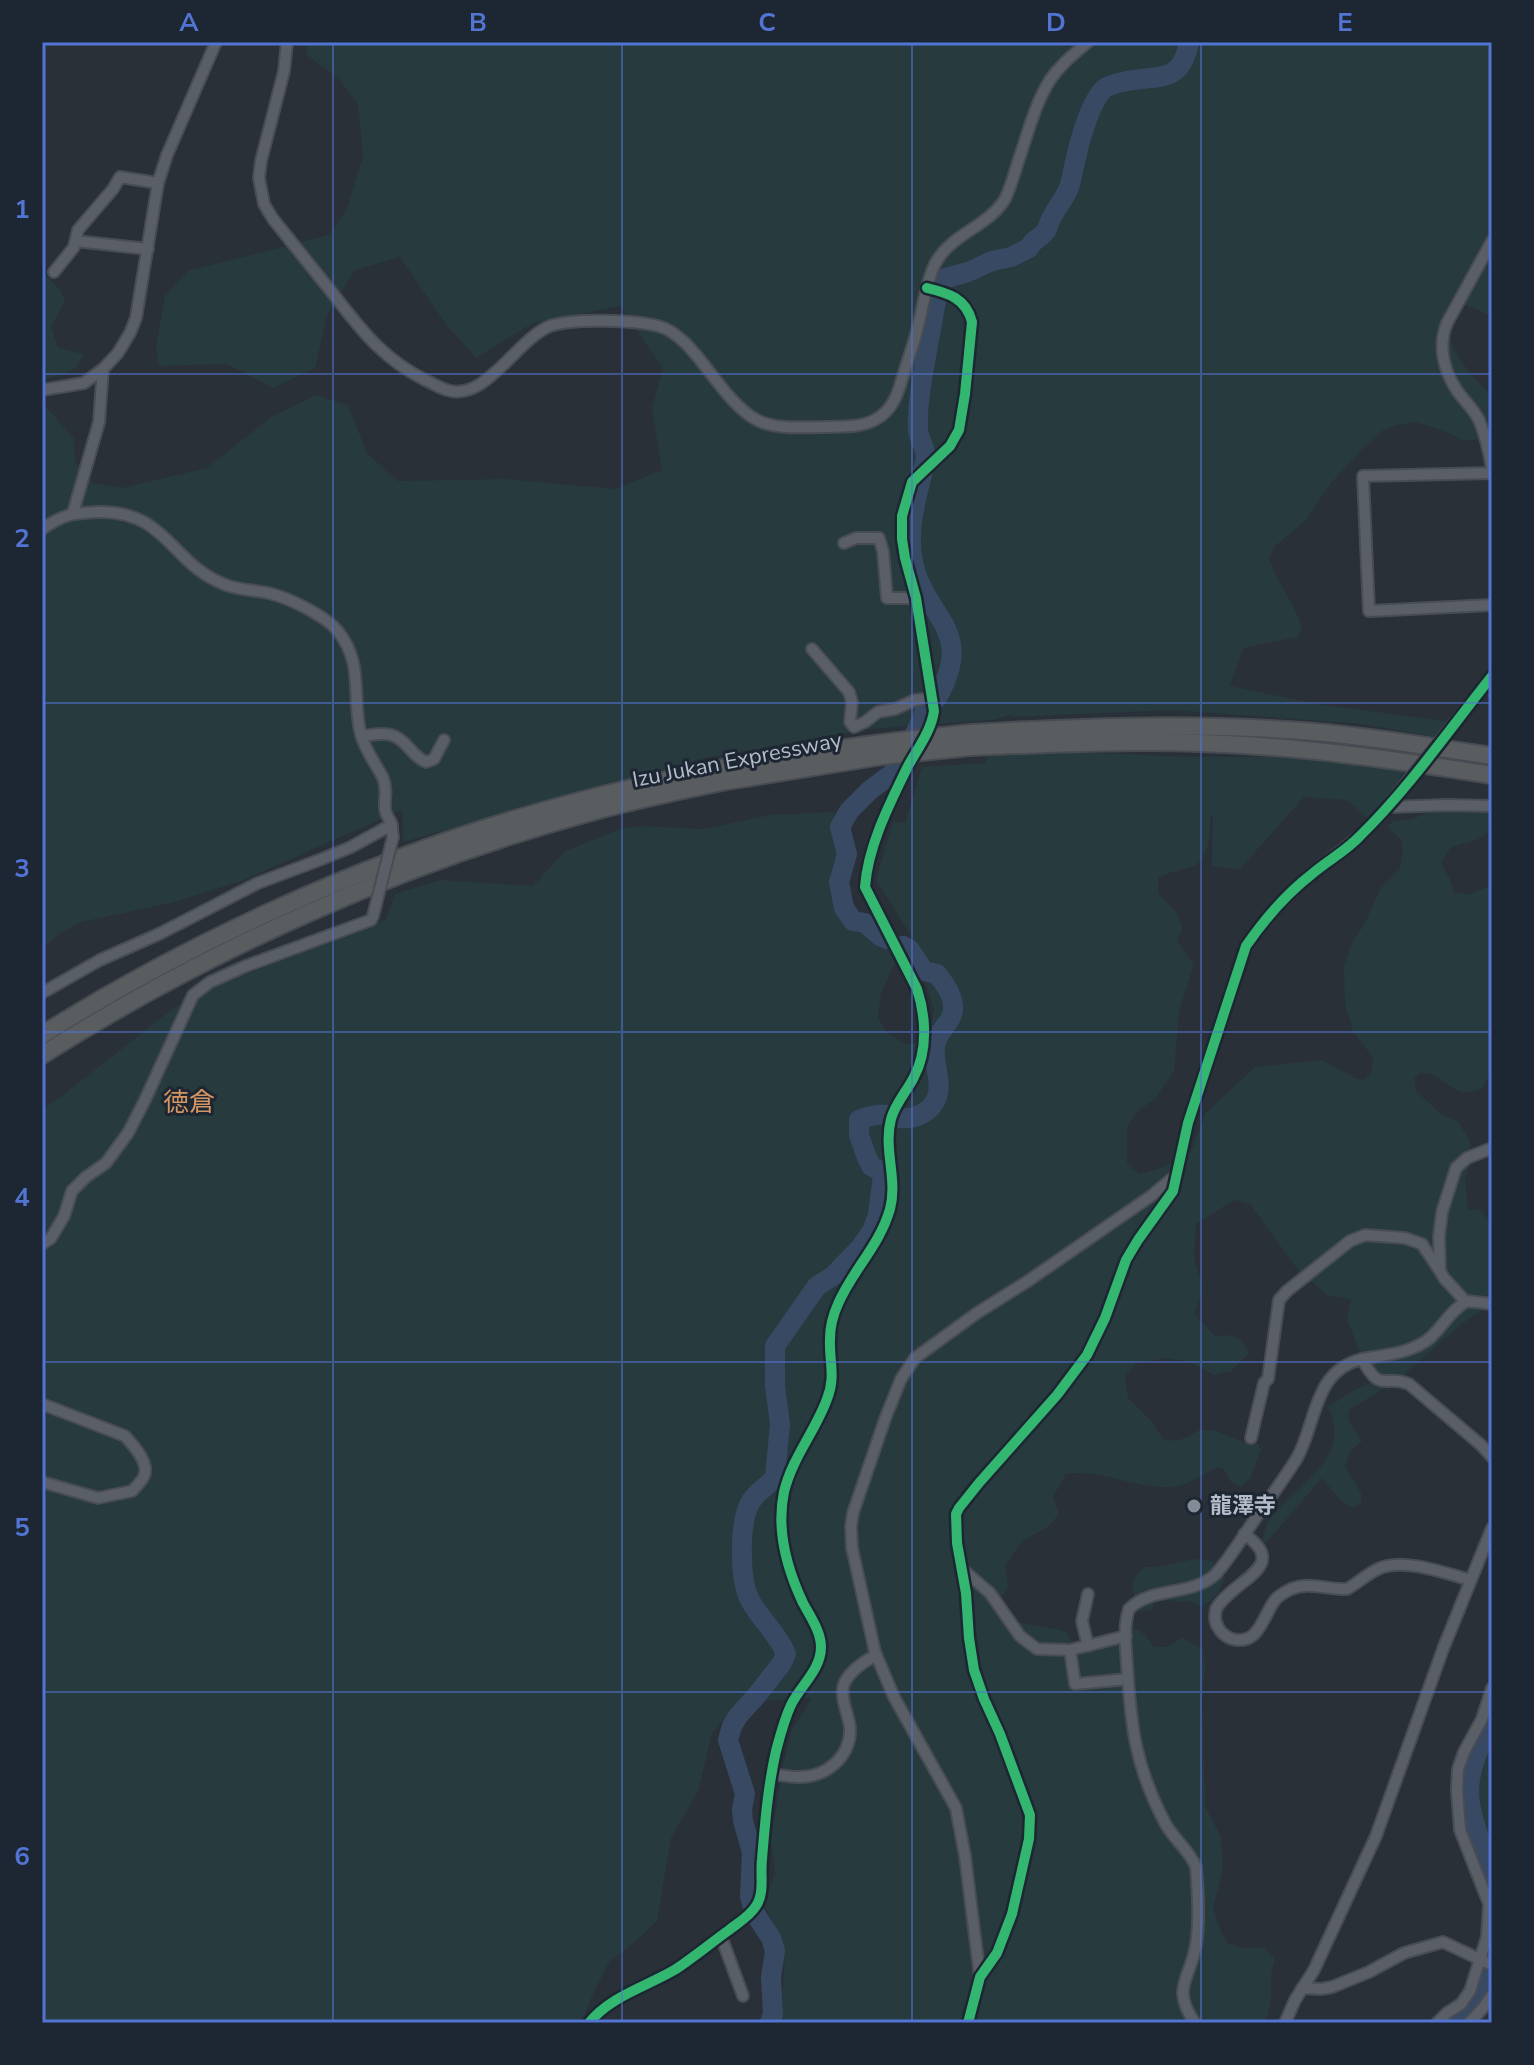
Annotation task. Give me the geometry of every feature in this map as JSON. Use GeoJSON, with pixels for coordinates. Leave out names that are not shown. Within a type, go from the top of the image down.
{"type":"FeatureCollection","features":[{"type":"Feature","properties":{"kind":"highway","name":"Izu Jukan Expressway"},"geometry":{"type":"LineString","coordinates":[[970,740],[1119,725],[1288,730],[1386,740],[1492,756]]}},
{"type":"Feature","properties":{"kind":"highway","name":"Izu Jukan Expressway"},"geometry":{"type":"LineString","coordinates":[[42,1055],[158,987],[253,938],[360,892],[440,861],[576,817],[800,753],[881,742],[1203,743],[1296,749],[1492,775]]}},
{"type":"Feature","properties":{"kind":"highway","name":"Izu Jukan Expressway"},"geometry":{"type":"LineString","coordinates":[[42,1035],[150,973],[246,924],[353,877],[434,846],[518,818],[657,781],[728,774]]}},
{"type":"Feature","properties":{"kind":"street"},"geometry":{"type":"LineString","coordinates":[[42,390],[84,383],[118,353],[130,333],[136,318],[158,183],[216,42]]}},
{"type":"Feature","properties":{"kind":"street"},"geometry":{"type":"LineString","coordinates":[[287,42],[284,71],[261,161],[259,178],[264,204],[376,346],[390,359],[448,391],[460,392],[480,385],[519,348],[550,326],[582,320],[654,325],[668,328],[679,336],[729,396],[756,420],[793,427],[856,426],[880,416],[889,408],[916,338],[935,264],[944,250],[984,220],[1005,199],[1041,97],[1062,64],[1088,42]]}},
{"type":"Feature","properties":{"kind":"street"},"geometry":{"type":"LineString","coordinates":[[54,272],[74,247],[78,230],[120,177],[158,183]]}},
{"type":"Feature","properties":{"kind":"street"},"geometry":{"type":"LineString","coordinates":[[76,241],[148,249]]}},
{"type":"Feature","properties":{"kind":"street"},"geometry":{"type":"LineString","coordinates":[[1492,241],[1442,336],[1446,366],[1455,388],[1477,417],[1488,444],[1492,471],[1363,476],[1369,611],[1492,605]]}},
{"type":"Feature","properties":{"kind":"street"},"geometry":{"type":"LineString","coordinates":[[595,2021],[607,2006],[675,1970],[749,1915],[757,1905],[761,1893],[761,1863],[772,1774],[781,1731],[792,1704],[819,1660],[819,1634],[791,1578],[784,1551],[782,1503],[785,1487],[828,1398],[833,1369],[829,1341],[832,1321],[839,1302],[882,1233],[890,1207],[892,1177],[888,1135],[893,1114],[916,1074],[925,1027],[922,1004],[906,963],[866,892],[865,882],[876,837],[932,723],[934,711],[916,598],[905,558],[902,516],[912,482],[950,446],[959,430],[972,322],[970,313],[957,298],[927,288]]}},
{"type":"Feature","properties":{"kind":"street"},"geometry":{"type":"LineString","coordinates":[[73,513],[99,422],[103,369]]}},
{"type":"Feature","properties":{"kind":"street"},"geometry":{"type":"LineString","coordinates":[[42,529],[73,513],[115,512],[138,518],[158,530],[191,567],[228,586],[272,593],[292,601],[337,630],[357,672],[357,719],[384,781],[385,808],[393,837],[371,920],[246,966],[210,982],[193,995],[128,1133],[106,1163],[72,1191],[64,1216],[51,1238],[42,1244]]}},
{"type":"Feature","properties":{"kind":"street"},"geometry":{"type":"LineString","coordinates":[[844,543],[856,538],[879,538],[887,598],[916,598]]}},
{"type":"Feature","properties":{"kind":"street"},"geometry":{"type":"LineString","coordinates":[[812,649],[849,692],[852,702],[850,722],[854,727],[878,712],[932,698]]}},
{"type":"Feature","properties":{"kind":"street"},"geometry":{"type":"LineString","coordinates":[[968,2023],[980,1977],[997,1953],[1012,1914],[1029,1839],[1030,1815],[974,1670],[956,1522],[959,1508],[1057,1395],[1087,1355],[1105,1318],[1126,1260],[1173,1191],[1188,1123],[1246,946],[1280,904],[1309,876],[1357,840],[1390,804],[1492,676]]}},
{"type":"Feature","properties":{"kind":"street"},"geometry":{"type":"LineString","coordinates":[[362,736],[393,734],[426,762],[434,759],[444,740]]}},
{"type":"Feature","properties":{"kind":"street"},"geometry":{"type":"LineString","coordinates":[[1390,804],[1492,806]]}},
{"type":"Feature","properties":{"kind":"street"},"geometry":{"type":"LineString","coordinates":[[42,993],[100,960],[159,934],[258,883],[351,847],[391,825]]}},
{"type":"Feature","properties":{"kind":"street"},"geometry":{"type":"LineString","coordinates":[[1440,1271],[1442,1212],[1456,1168],[1467,1158],[1492,1148]]}},
{"type":"Feature","properties":{"kind":"street"},"geometry":{"type":"LineString","coordinates":[[980,1977],[956,1808],[894,1697],[876,1655],[854,1561],[853,1513],[885,1419],[915,1358],[1151,1196],[1176,1175]]}},
{"type":"Feature","properties":{"kind":"street"},"geometry":{"type":"LineString","coordinates":[[1251,1438],[1264,1383],[1268,1379],[1279,1300],[1350,1241],[1365,1235],[1405,1238],[1422,1244],[1451,1287],[1466,1302]]}},
{"type":"Feature","properties":{"kind":"street"},"geometry":{"type":"LineString","coordinates":[[1195,2023],[1186,2010],[1182,1995],[1196,1944],[1196,1867],[1166,1825],[1145,1779],[1134,1739],[1126,1636],[1129,1609],[1151,1596],[1193,1588],[1208,1581],[1220,1570],[1299,1454],[1315,1405],[1338,1371],[1362,1359],[1416,1347],[1431,1337],[1453,1311],[1466,1302],[1492,1304]]}},
{"type":"Feature","properties":{"kind":"street"},"geometry":{"type":"LineString","coordinates":[[1362,1359],[1378,1380],[1409,1384],[1492,1457]]}},
{"type":"Feature","properties":{"kind":"street"},"geometry":{"type":"LineString","coordinates":[[42,1404],[125,1436],[146,1467],[145,1474],[132,1491],[98,1498],[42,1482]]}},
{"type":"Feature","properties":{"kind":"street"},"geometry":{"type":"LineString","coordinates":[[1285,2023],[1314,1970],[1376,1836],[1414,1726],[1492,1528]]}},
{"type":"Feature","properties":{"kind":"street"},"geometry":{"type":"LineString","coordinates":[[1244,1534],[1260,1548],[1264,1559],[1216,1609],[1216,1625],[1232,1639],[1243,1640],[1253,1636],[1277,1598],[1301,1586],[1312,1584],[1347,1589],[1376,1570],[1398,1565],[1439,1571],[1470,1580]]}},
{"type":"Feature","properties":{"kind":"street"},"geometry":{"type":"LineString","coordinates":[[962,1569],[990,1593],[1020,1636],[1037,1649],[1070,1650],[1126,1636]]}},
{"type":"Feature","properties":{"kind":"street"},"geometry":{"type":"LineString","coordinates":[[1088,1594],[1082,1621],[1088,1646]]}},
{"type":"Feature","properties":{"kind":"street"},"geometry":{"type":"LineString","coordinates":[[1070,1650],[1075,1684],[1128,1679]]}},
{"type":"Feature","properties":{"kind":"street"},"geometry":{"type":"LineString","coordinates":[[772,1774],[814,1776],[840,1761],[849,1743],[850,1728],[844,1685],[860,1666],[876,1655]]}},
{"type":"Feature","properties":{"kind":"street"},"geometry":{"type":"LineString","coordinates":[[1437,2023],[1461,2004],[1485,1961],[1489,1904],[1460,1830],[1457,1790],[1461,1760],[1482,1719],[1492,1688]]}},
{"type":"Feature","properties":{"kind":"street"},"geometry":{"type":"LineString","coordinates":[[721,1936],[743,1996]]}},
{"type":"Feature","properties":{"kind":"street"},"geometry":{"type":"LineString","coordinates":[[1302,1988],[1332,1987],[1404,1953],[1443,1942],[1485,1961]]}},
{"type":"Feature","properties":{"kind":"street"},"geometry":{"type":"LineString","coordinates":[[1469,2023],[1492,1995]]}},
{"type":"Feature","properties":{"kind":"green space"},"geometry":{"type":"Polygon","coordinates":[[[307,42],[1492,43],[1492,248],[1485,258],[1492,272],[1492,316],[1455,300],[1448,306],[1452,344],[1469,372],[1492,395],[1492,433],[1464,441],[1445,431],[1415,422],[1383,430],[1361,450],[1331,483],[1304,522],[1274,547],[1269,557],[1302,630],[1297,637],[1243,648],[1230,686],[1316,704],[1446,721],[1436,737],[1363,724],[1173,710],[1010,717],[1014,714],[992,720],[867,729],[705,758],[403,842],[402,810],[241,881],[171,903],[81,922],[59,934],[42,949],[42,402],[74,439],[75,462],[93,483],[122,488],[207,468],[271,417],[316,395],[348,405],[367,453],[397,481],[505,479],[616,489],[662,470],[652,409],[663,368],[620,306],[533,323],[476,358],[445,323],[400,257],[355,270],[327,315],[315,368],[273,388],[227,364],[159,366],[156,347],[165,296],[188,271],[329,235],[347,209],[363,156],[358,104],[339,79],[307,55],[307,42]]]}},
{"type":"Feature","properties":{"kind":"green space"},"geometry":{"type":"Polygon","coordinates":[[[45,275],[61,291],[65,301],[51,327],[58,348],[83,354],[72,370],[42,380],[42,277],[45,275]]]}},
{"type":"Feature","properties":{"kind":"green space"},"geometry":{"type":"Polygon","coordinates":[[[1053,751],[1271,757],[1406,769],[1371,821],[1347,800],[1304,797],[1239,870],[1212,866],[1211,814],[1207,846],[1201,860],[1196,865],[1158,878],[1158,893],[1177,913],[1183,928],[1177,941],[1194,964],[1179,1012],[1174,1071],[1155,1099],[1139,1110],[1127,1126],[1127,1164],[1139,1174],[1161,1168],[1190,1153],[1206,1113],[1255,1067],[1322,1060],[1355,1078],[1364,1080],[1371,1074],[1373,1058],[1353,1031],[1345,1004],[1344,967],[1352,943],[1380,889],[1400,869],[1401,839],[1388,826],[1393,821],[1434,811],[1492,813],[1492,829],[1477,840],[1451,847],[1441,863],[1454,893],[1470,894],[1492,885],[1492,1070],[1482,1089],[1467,1092],[1456,1090],[1427,1073],[1420,1073],[1414,1079],[1416,1091],[1441,1114],[1458,1122],[1469,1139],[1472,1160],[1465,1177],[1468,1210],[1479,1209],[1492,1223],[1492,1303],[1459,1326],[1400,1378],[1349,1410],[1348,1420],[1362,1441],[1349,1452],[1345,1467],[1361,1493],[1361,1502],[1353,1508],[1341,1501],[1322,1478],[1265,1544],[1262,1540],[1268,1522],[1328,1456],[1334,1442],[1334,1426],[1328,1407],[1369,1383],[1347,1319],[1351,1299],[1327,1295],[1298,1270],[1250,1204],[1234,1200],[1196,1224],[1194,1258],[1203,1289],[1194,1314],[1215,1336],[1236,1337],[1249,1353],[1231,1371],[1214,1375],[1192,1363],[1168,1358],[1136,1363],[1125,1376],[1128,1398],[1153,1423],[1163,1439],[1176,1441],[1199,1430],[1214,1430],[1240,1441],[1257,1443],[1261,1449],[1250,1479],[1240,1487],[1231,1482],[1224,1469],[1218,1467],[1190,1482],[1172,1487],[1145,1485],[1093,1474],[1066,1474],[1053,1497],[1059,1514],[1048,1527],[1022,1541],[1005,1566],[1008,1587],[1001,1598],[1001,1611],[1009,1619],[1060,1630],[1067,1633],[1072,1642],[1087,1640],[1099,1645],[1115,1634],[1135,1629],[1154,1647],[1167,1647],[1182,1638],[1203,1649],[1205,1806],[1221,1837],[1223,1869],[1213,1907],[1228,1943],[1242,1948],[1264,1948],[1275,1959],[1266,2023],[776,2023],[783,2015],[784,1952],[765,1906],[775,1872],[771,1839],[792,1730],[812,1698],[741,1702],[712,1733],[698,1791],[671,1838],[657,1921],[609,1962],[581,2023],[42,2023],[42,1109],[174,1008],[200,992],[386,920],[395,894],[441,880],[533,886],[565,851],[623,828],[704,829],[770,815],[834,812],[838,852],[831,869],[830,893],[858,932],[892,947],[895,963],[881,993],[878,1018],[887,1033],[907,1045],[928,1039],[934,1010],[912,937],[876,880],[893,822],[905,823],[922,767],[985,763],[989,754],[1053,751]]]}},
{"type":"Feature","properties":{"kind":"green space"},"geometry":{"type":"Polygon","coordinates":[[[1200,1559],[1213,1562],[1225,1577],[1209,1602],[1201,1607],[1191,1601],[1162,1601],[1156,1602],[1151,1610],[1140,1612],[1133,1583],[1145,1567],[1200,1559]]]}},
{"type":"Feature","properties":{"kind":"green space"},"geometry":{"type":"Polygon","coordinates":[[[1492,1730],[1492,1853],[1473,1806],[1469,1775],[1492,1730]]]}},
{"type":"Feature","properties":{"kind":"waterway"},"geometry":{"type":"LineString","coordinates":[[937,698],[948,674],[952,654],[943,623],[917,577],[911,532],[926,458],[918,432],[920,393],[940,285],[943,279],[1029,248],[1047,230],[1069,188],[1079,144],[1100,94],[1114,84],[1174,72],[1180,66],[1189,42]]}},
{"type":"Feature","properties":{"kind":"waterway"},"geometry":{"type":"LineString","coordinates":[[887,939],[865,923],[853,921],[844,908],[839,882],[847,854],[840,827],[849,811],[893,773],[926,708]]}},
{"type":"Feature","properties":{"kind":"waterway"},"geometry":{"type":"LineString","coordinates":[[899,1118],[918,1116],[928,1110],[938,1096],[935,1046],[953,1007],[947,989],[937,974],[924,971],[910,950],[903,946]]}},
{"type":"Feature","properties":{"kind":"waterway"},"geometry":{"type":"LineString","coordinates":[[770,2023],[775,1951],[771,1938],[754,1912],[750,1896],[752,1852],[743,1821],[745,1794],[728,1740],[738,1716],[786,1654],[747,1593],[742,1538],[746,1512],[753,1499],[775,1477],[780,1424],[775,1386],[775,1346],[817,1286],[833,1276],[872,1231],[878,1215],[883,1175],[871,1166],[866,1155],[859,1135],[859,1120],[887,1115]]}},
{"type":"Feature","properties":{"kind":"waterway"},"geometry":{"type":"LineString","coordinates":[[1492,1722],[1480,1745],[1470,1783],[1472,1815],[1492,1876]]}},
{"type":"Feature","properties":{"kind":"waterway"},"geometry":{"type":"LineString","coordinates":[[1452,2023],[1477,1999],[1492,1958]]}},
{"type":"Feature","properties":{"kind":"cycle path"},"geometry":{"type":"LineString","coordinates":[[589,2023],[618,1999],[683,1964],[744,1919],[756,1906],[761,1889],[766,1818],[776,1751],[791,1705],[820,1655],[815,1624],[797,1590],[784,1549],[781,1521],[784,1492],[830,1391],[830,1335],[836,1308],[880,1234],[890,1209],[891,1119],[919,1067],[923,1045],[924,1022],[917,989],[865,887],[870,856],[880,826],[927,733],[934,711],[916,598],[905,558],[902,516],[912,482],[950,446],[959,430],[972,322],[961,302],[927,288]]}},
{"type":"Feature","properties":{"kind":"cycle path"},"geometry":{"type":"LineString","coordinates":[[968,2023],[980,1977],[997,1953],[1012,1914],[1029,1839],[1030,1815],[974,1670],[956,1514],[1087,1355],[1105,1318],[1126,1260],[1173,1191],[1188,1123],[1246,946],[1293,890],[1349,846],[1378,818],[1492,676]]}},
{"type":"Feature","properties":{"kind":"place","name":"龍澤寺"},"geometry":{"type":"Point","coordinates":[1194,1506]}},
{"type":"Feature","properties":{"kind":"district","name":"徳倉"},"geometry":{"type":"Point","coordinates":[189,1102]}}]}
